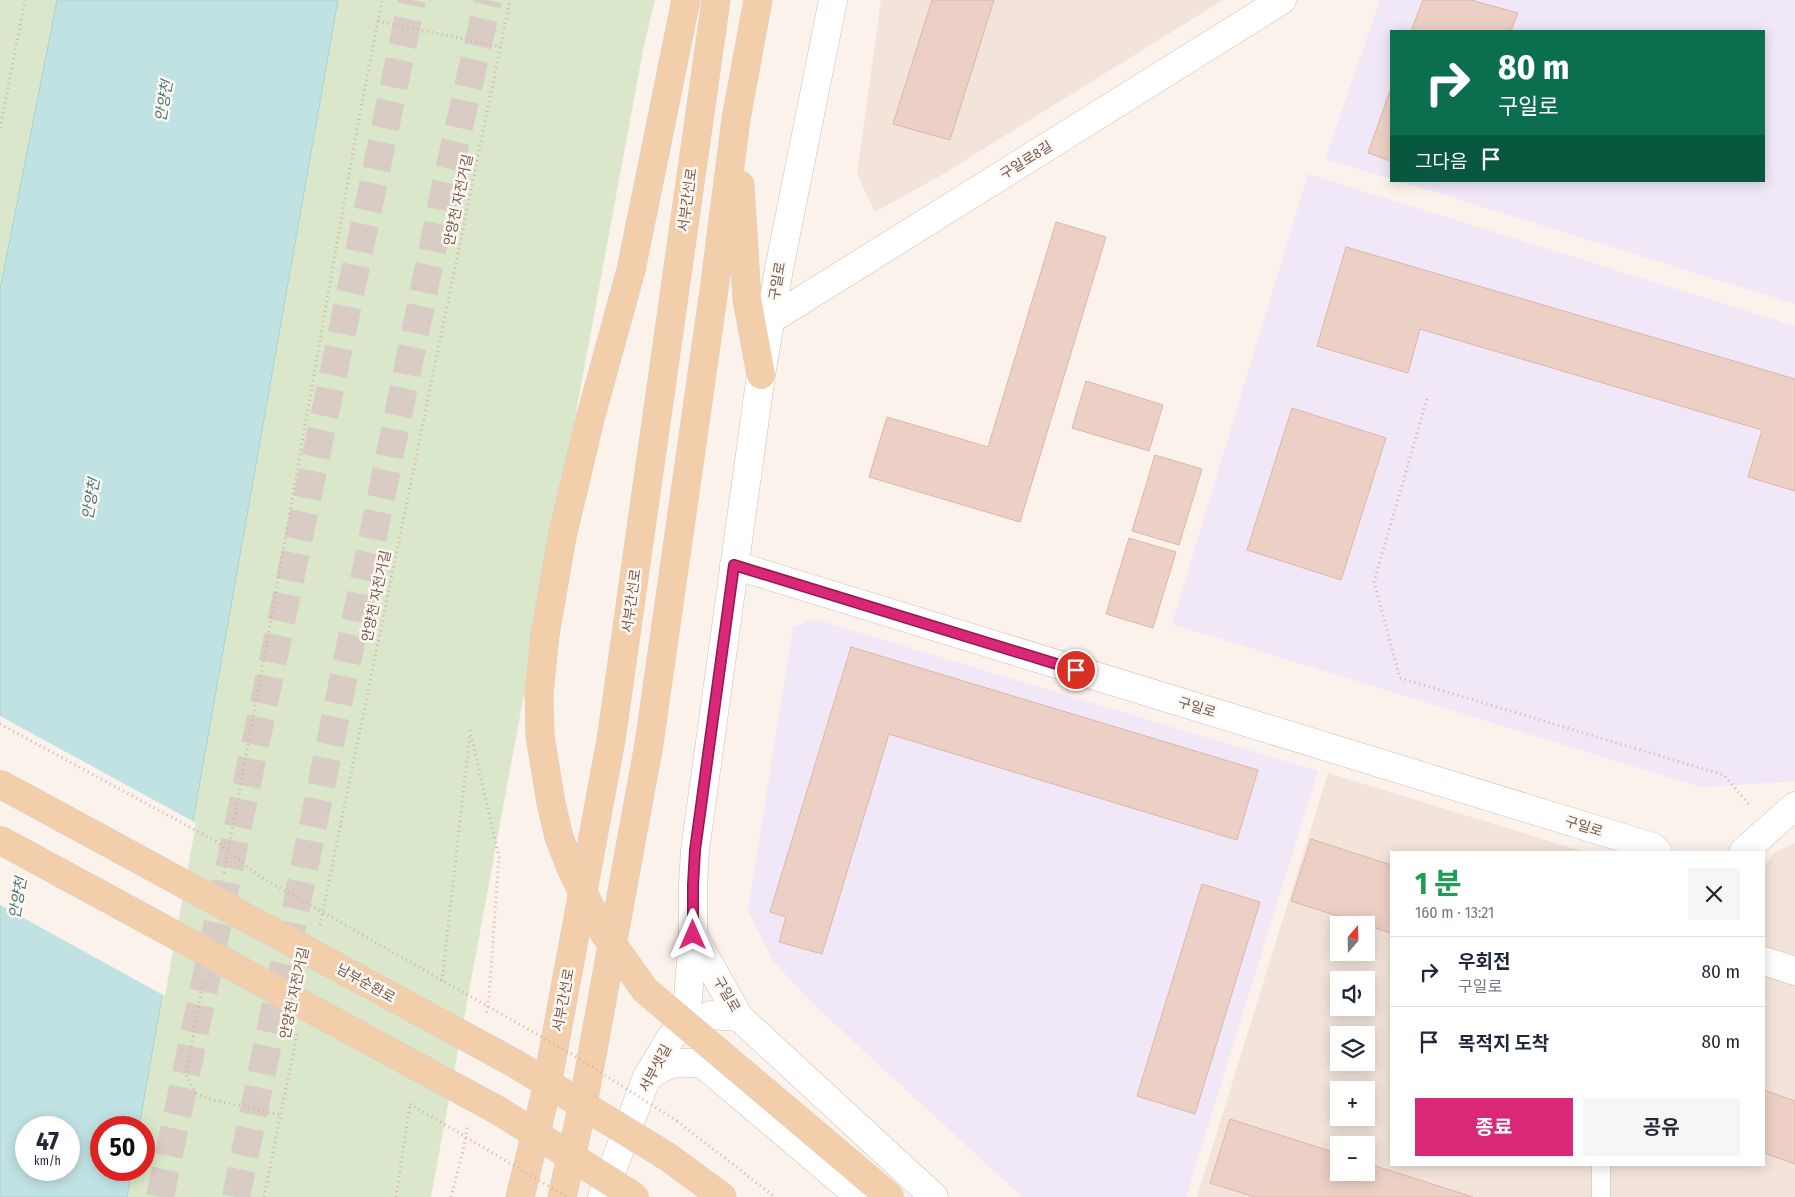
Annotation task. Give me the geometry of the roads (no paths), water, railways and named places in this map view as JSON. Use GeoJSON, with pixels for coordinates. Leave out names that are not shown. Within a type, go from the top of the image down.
{"type":"FeatureCollection","features":[{"type":"Feature","properties":{"kind":"main road"},"geometry":{"type":"LineString","coordinates":[[686,0],[631,270],[590,419],[562,537],[545,635],[539,693],[540,736],[551,803],[559,837],[571,868],[600,927],[645,990],[890,1197]]}},
{"type":"Feature","properties":{"kind":"main road","name":"서부간선로"},"geometry":{"type":"LineString","coordinates":[[520,1197],[545,1096],[611,740],[716,0]]}},
{"type":"Feature","properties":{"kind":"main road"},"geometry":{"type":"LineString","coordinates":[[562,1197],[583,1104],[650,744],[715,283],[736,119],[758,0]]}},
{"type":"Feature","properties":{"kind":"main road"},"geometry":{"type":"LineString","coordinates":[[736,119],[747,299],[761,375]]}},
{"type":"Feature","properties":{"kind":"main road","name":"남부순환로"},"geometry":{"type":"LineString","coordinates":[[0,784],[514,1063],[668,1157],[722,1197]]}},
{"type":"Feature","properties":{"kind":"main road"},"geometry":{"type":"LineString","coordinates":[[0,840],[499,1111],[635,1197]]}},
{"type":"Feature","properties":{"kind":"street","name":"구일로"},"geometry":{"type":"LineString","coordinates":[[833,0],[779,268],[761,375],[695,850],[693,935],[740,1017],[934,1197]]}},
{"type":"Feature","properties":{"kind":"street","name":"구일로8길"},"geometry":{"type":"LineString","coordinates":[[770,320],[1282,0]]}},
{"type":"Feature","properties":{"kind":"street","name":"구일로"},"geometry":{"type":"LineString","coordinates":[[734,565],[1653,847],[1657,851]]}},
{"type":"Feature","properties":{"kind":"street"},"geometry":{"type":"LineString","coordinates":[[1744,851],[1795,806]]}},
{"type":"Feature","properties":{"kind":"street"},"geometry":{"type":"LineString","coordinates":[[682,1028],[688,999],[693,935]]}},
{"type":"Feature","properties":{"kind":"street"},"geometry":{"type":"LineString","coordinates":[[1765,960],[1795,971]]}},
{"type":"Feature","properties":{"kind":"street","name":"서부샛길"},"geometry":{"type":"LineString","coordinates":[[602,1197],[647,1077],[672,1037],[682,1028],[711,1015],[740,1017]]}},
{"type":"Feature","properties":{"kind":"street"},"geometry":{"type":"LineString","coordinates":[[647,1077],[664,1066],[682,1062],[703,1064],[860,1197]]}},
{"type":"Feature","properties":{"kind":"lane"},"geometry":{"type":"LineString","coordinates":[[1601,1166],[1601,1197]]}},
{"type":"Feature","properties":{"kind":"water","name":"안양천"},"geometry":{"type":"Polygon","coordinates":[[[57,0],[338,0],[141,1116],[90,1116],[90,1181],[130,1181],[127,1197],[0,1197],[0,290],[57,0]]]}},
{"type":"Feature","properties":{"kind":"tunnel"},"geometry":{"type":"LineString","coordinates":[[160,1197],[412,0]]}},
{"type":"Feature","properties":{"kind":"tunnel"},"geometry":{"type":"LineString","coordinates":[[236,1197],[446,184],[488,0]]}}]}
